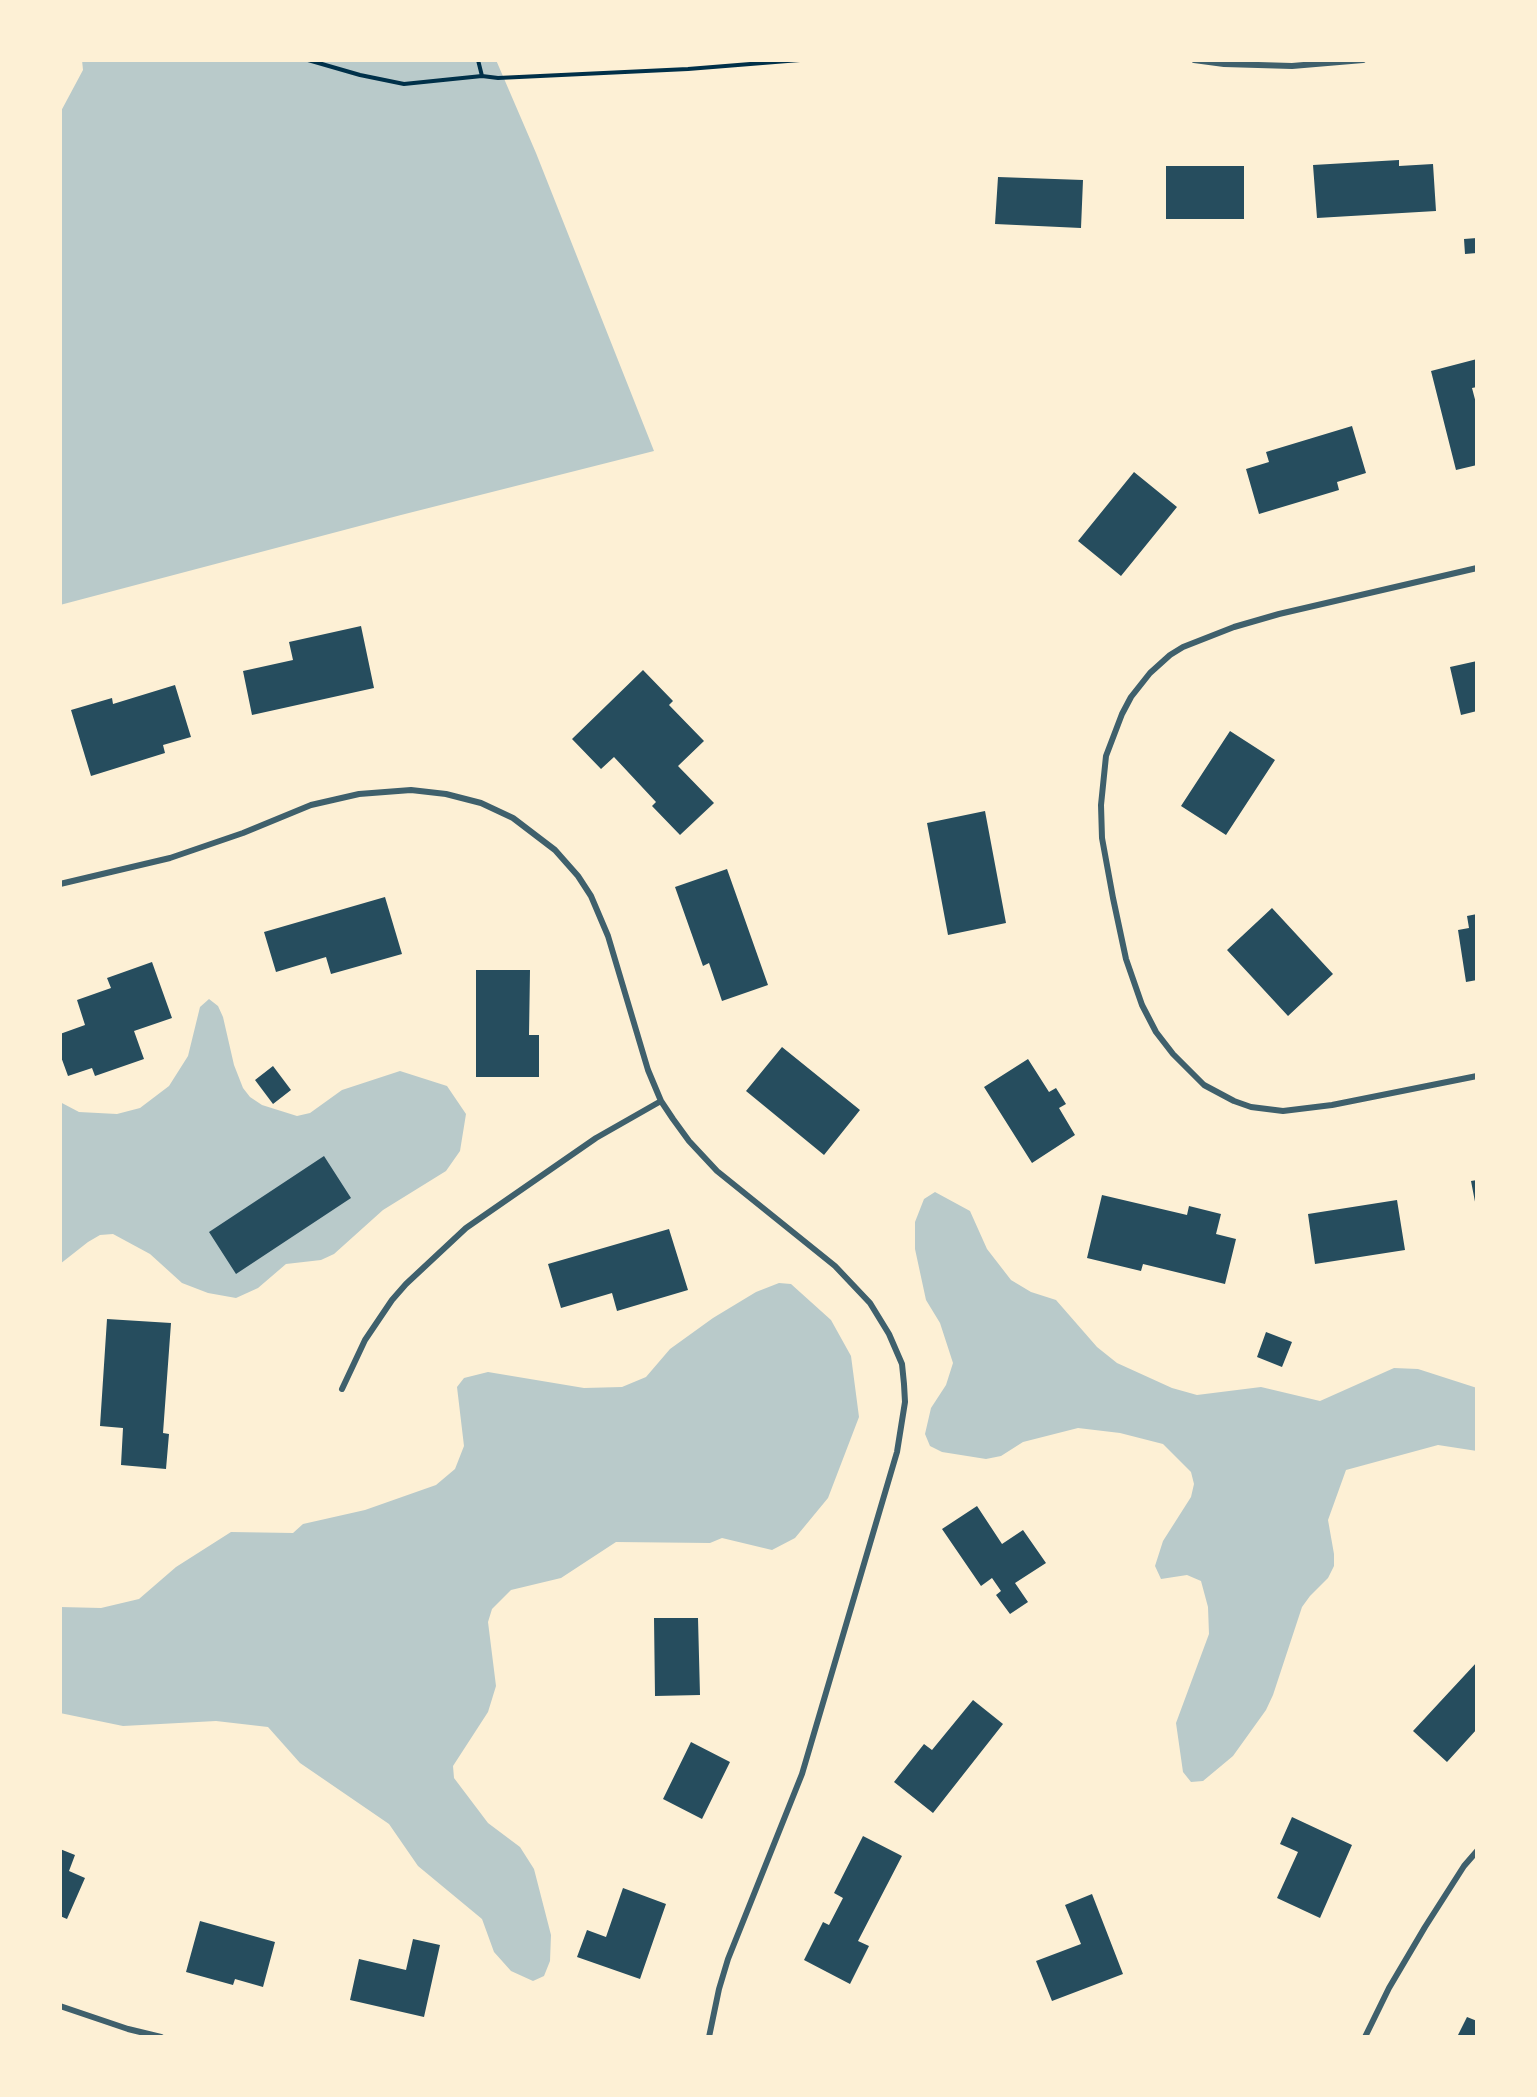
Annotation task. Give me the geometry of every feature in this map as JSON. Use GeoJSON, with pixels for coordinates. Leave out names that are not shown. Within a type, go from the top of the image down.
{"type":"FeatureCollection","features":[{"type":"Feature","properties":{"kind":"street"},"geometry":{"type":"LineString","coordinates":[[1194,60],[1224,64],[1292,66],[1363,60]]}},
{"type":"Feature","properties":{"kind":"street"},"geometry":{"type":"LineString","coordinates":[[1477,568],[1279,614],[1234,627],[1183,647],[1170,655],[1150,673],[1131,697],[1122,714],[1106,756],[1101,805],[1102,838],[1113,897],[1126,959],[1142,1005],[1156,1032],[1173,1054],[1204,1085],[1251,1107],[1283,1111],[1332,1105],[1477,1076]]}},
{"type":"Feature","properties":{"kind":"street"},"geometry":{"type":"LineString","coordinates":[[60,884],[170,858],[243,833],[311,805],[359,794],[411,790],[446,794],[481,803],[513,819],[555,850],[578,876],[591,896],[608,936],[648,1070],[661,1101],[689,1141],[717,1171],[835,1266],[870,1303],[889,1334],[902,1364],[904,1402],[897,1452],[802,1774],[780,1833],[741,1922],[728,1959],[709,2037]]}},
{"type":"Feature","properties":{"kind":"street"},"geometry":{"type":"LineString","coordinates":[[342,1389],[365,1340],[392,1300],[466,1228],[596,1138],[661,1101]]}},
{"type":"Feature","properties":{"kind":"street"},"geometry":{"type":"LineString","coordinates":[[1365,2037],[1389,1988],[1425,1927],[1464,1866],[1477,1851]]}},
{"type":"Feature","properties":{"kind":"street"},"geometry":{"type":"LineString","coordinates":[[60,2006],[128,2029],[161,2037]]}},
{"type":"Feature","properties":{"kind":"path"},"geometry":{"type":"LineString","coordinates":[[308,60],[360,75],[404,84],[482,76],[498,78],[677,69],[800,60]]}},
{"type":"Feature","properties":{"kind":"path"},"geometry":{"type":"LineString","coordinates":[[478,60],[482,76]]}},
{"type":"Feature","properties":{"kind":"shaded area"},"geometry":{"type":"Polygon","coordinates":[[[82,60],[496,60],[536,153],[654,451],[60,605],[60,113],[83,70],[82,60]]]}},
{"type":"Feature","properties":{"kind":"shaded area"},"geometry":{"type":"Polygon","coordinates":[[[209,999],[218,1006],[223,1017],[234,1065],[243,1088],[250,1097],[262,1105],[297,1116],[310,1113],[342,1090],[400,1071],[447,1086],[466,1114],[460,1151],[446,1171],[383,1210],[334,1254],[321,1260],[286,1264],[258,1288],[236,1298],[208,1293],[182,1283],[150,1254],[113,1234],[100,1235],[60,1264],[60,1102],[79,1112],[117,1114],[140,1108],[169,1086],[188,1056],[200,1007],[209,999]]]}},
{"type":"Feature","properties":{"kind":"shaded area"},"geometry":{"type":"Polygon","coordinates":[[[935,1192],[970,1211],[987,1249],[1011,1280],[1031,1292],[1056,1300],[1097,1347],[1117,1363],[1172,1388],[1197,1395],[1261,1387],[1320,1401],[1394,1368],[1418,1369],[1477,1388],[1477,1451],[1438,1445],[1346,1470],[1328,1520],[1334,1566],[1328,1578],[1302,1607],[1266,1710],[1233,1756],[1203,1781],[1191,1782],[1183,1772],[1176,1723],[1209,1634],[1208,1607],[1201,1581],[1187,1575],[1161,1579],[1155,1566],[1163,1541],[1191,1497],[1194,1484],[1191,1472],[1163,1444],[1120,1433],[1078,1428],[1023,1442],[1001,1456],[986,1459],[942,1452],[930,1446],[925,1434],[931,1408],[946,1385],[953,1363],[940,1323],[926,1300],[915,1249],[915,1222],[924,1199],[935,1192]]]}},
{"type":"Feature","properties":{"kind":"shaded area"},"geometry":{"type":"Polygon","coordinates":[[[779,1283],[791,1284],[831,1320],[851,1356],[859,1417],[828,1498],[795,1538],[772,1550],[722,1538],[710,1543],[616,1542],[561,1578],[511,1590],[492,1609],[488,1622],[496,1686],[488,1712],[453,1766],[454,1778],[488,1823],[520,1847],[534,1869],[551,1935],[550,1961],[544,1976],[533,1981],[511,1971],[494,1952],[482,1919],[418,1866],[389,1824],[300,1763],[268,1727],[216,1721],[123,1726],[60,1713],[60,1607],[101,1608],[139,1599],[176,1567],[231,1532],[293,1533],[303,1524],[365,1510],[436,1485],[455,1469],[464,1446],[457,1387],[464,1378],[488,1372],[584,1388],[622,1387],[646,1377],[670,1349],[713,1318],[756,1292],[779,1283]]]}},
{"type":"Feature","properties":{"kind":"building"},"geometry":{"type":"Polygon","coordinates":[[[1399,160],[1399,166],[1433,164],[1436,211],[1317,218],[1313,165],[1399,160]]]}},
{"type":"Feature","properties":{"kind":"building"},"geometry":{"type":"Polygon","coordinates":[[[1166,166],[1244,166],[1244,219],[1166,219],[1166,166]]]}},
{"type":"Feature","properties":{"kind":"building"},"geometry":{"type":"Polygon","coordinates":[[[998,177],[1083,180],[1081,228],[995,224],[998,177]]]}},
{"type":"Feature","properties":{"kind":"building"},"geometry":{"type":"Polygon","coordinates":[[[1477,238],[1477,253],[1465,254],[1464,239],[1477,238]]]}},
{"type":"Feature","properties":{"kind":"building"},"geometry":{"type":"Polygon","coordinates":[[[1477,359],[1477,387],[1472,388],[1477,407],[1477,465],[1456,470],[1431,371],[1477,359]]]}},
{"type":"Feature","properties":{"kind":"building"},"geometry":{"type":"Polygon","coordinates":[[[1352,426],[1366,473],[1337,482],[1339,490],[1259,514],[1246,469],[1269,462],[1266,452],[1352,426]]]}},
{"type":"Feature","properties":{"kind":"building"},"geometry":{"type":"Polygon","coordinates":[[[1134,472],[1177,507],[1121,576],[1078,541],[1134,472]]]}},
{"type":"Feature","properties":{"kind":"building"},"geometry":{"type":"Polygon","coordinates":[[[361,626],[374,688],[252,715],[243,671],[293,660],[289,642],[361,626]]]}},
{"type":"Feature","properties":{"kind":"building"},"geometry":{"type":"Polygon","coordinates":[[[1477,661],[1477,711],[1461,715],[1450,667],[1477,661]]]}},
{"type":"Feature","properties":{"kind":"building"},"geometry":{"type":"Polygon","coordinates":[[[643,670],[673,701],[669,705],[704,741],[678,766],[714,803],[680,835],[652,806],[656,802],[614,757],[601,769],[572,739],[643,670]]]}},
{"type":"Feature","properties":{"kind":"building"},"geometry":{"type":"Polygon","coordinates":[[[175,685],[191,737],[163,745],[165,753],[91,776],[71,710],[112,698],[113,704],[175,685]]]}},
{"type":"Feature","properties":{"kind":"building"},"geometry":{"type":"Polygon","coordinates":[[[1230,731],[1275,760],[1226,835],[1181,806],[1230,731]]]}},
{"type":"Feature","properties":{"kind":"building"},"geometry":{"type":"Polygon","coordinates":[[[985,811],[1006,923],[948,935],[927,823],[985,811]]]}},
{"type":"Feature","properties":{"kind":"building"},"geometry":{"type":"Polygon","coordinates":[[[727,869],[768,985],[722,1001],[709,963],[703,966],[675,887],[727,869]]]}},
{"type":"Feature","properties":{"kind":"building"},"geometry":{"type":"Polygon","coordinates":[[[385,897],[402,954],[331,974],[326,957],[276,972],[264,932],[385,897]]]}},
{"type":"Feature","properties":{"kind":"building"},"geometry":{"type":"Polygon","coordinates":[[[1272,908],[1333,974],[1288,1016],[1227,950],[1272,908]]]}},
{"type":"Feature","properties":{"kind":"building"},"geometry":{"type":"Polygon","coordinates":[[[1477,914],[1477,980],[1466,982],[1458,930],[1469,928],[1467,916],[1477,914]]]}},
{"type":"Feature","properties":{"kind":"building"},"geometry":{"type":"Polygon","coordinates":[[[152,962],[172,1018],[134,1031],[144,1059],[95,1076],[92,1068],[68,1076],[60,1054],[60,1034],[85,1025],[77,1000],[111,988],[107,978],[152,962]]]}},
{"type":"Feature","properties":{"kind":"building"},"geometry":{"type":"Polygon","coordinates":[[[476,970],[530,970],[529,1035],[539,1035],[539,1077],[476,1077],[476,970]]]}},
{"type":"Feature","properties":{"kind":"building"},"geometry":{"type":"Polygon","coordinates":[[[782,1047],[860,1110],[824,1155],[746,1091],[782,1047]]]}},
{"type":"Feature","properties":{"kind":"building"},"geometry":{"type":"Polygon","coordinates":[[[1028,1059],[1049,1092],[1056,1088],[1066,1104],[1059,1108],[1075,1135],[1032,1163],[984,1087],[1028,1059]]]}},
{"type":"Feature","properties":{"kind":"building"},"geometry":{"type":"Polygon","coordinates":[[[273,1066],[291,1090],[273,1104],[255,1080],[273,1066]]]}},
{"type":"Feature","properties":{"kind":"building"},"geometry":{"type":"Polygon","coordinates":[[[324,1156],[351,1198],[236,1274],[209,1232],[324,1156]]]}},
{"type":"Feature","properties":{"kind":"building"},"geometry":{"type":"Polygon","coordinates":[[[1477,1180],[1477,1206],[1476,1207],[1471,1181],[1477,1180]]]}},
{"type":"Feature","properties":{"kind":"building"},"geometry":{"type":"Polygon","coordinates":[[[1102,1195],[1187,1215],[1189,1206],[1221,1214],[1216,1234],[1236,1239],[1225,1284],[1143,1264],[1141,1271],[1087,1258],[1102,1195]]]}},
{"type":"Feature","properties":{"kind":"building"},"geometry":{"type":"Polygon","coordinates":[[[1397,1200],[1405,1250],[1315,1264],[1308,1214],[1397,1200]]]}},
{"type":"Feature","properties":{"kind":"building"},"geometry":{"type":"Polygon","coordinates":[[[669,1229],[688,1290],[617,1311],[612,1293],[561,1308],[548,1264],[669,1229]]]}},
{"type":"Feature","properties":{"kind":"building"},"geometry":{"type":"Polygon","coordinates":[[[107,1319],[171,1323],[163,1433],[169,1434],[166,1469],[121,1465],[123,1428],[100,1426],[107,1319]]]}},
{"type":"Feature","properties":{"kind":"building"},"geometry":{"type":"Polygon","coordinates":[[[1266,1332],[1292,1342],[1282,1367],[1257,1357],[1266,1332]]]}},
{"type":"Feature","properties":{"kind":"building"},"geometry":{"type":"Polygon","coordinates":[[[977,1506],[1002,1544],[1023,1530],[1046,1563],[1015,1583],[1028,1602],[1010,1614],[996,1595],[1001,1591],[992,1578],[981,1586],[942,1529],[977,1506]]]}},
{"type":"Feature","properties":{"kind":"building"},"geometry":{"type":"Polygon","coordinates":[[[654,1618],[698,1618],[700,1695],[655,1696],[654,1618]]]}},
{"type":"Feature","properties":{"kind":"building"},"geometry":{"type":"Polygon","coordinates":[[[1477,1662],[1477,1729],[1447,1762],[1413,1731],[1477,1662]]]}},
{"type":"Feature","properties":{"kind":"building"},"geometry":{"type":"Polygon","coordinates":[[[973,1700],[1003,1724],[933,1813],[894,1782],[924,1744],[932,1750],[973,1700]]]}},
{"type":"Feature","properties":{"kind":"building"},"geometry":{"type":"Polygon","coordinates":[[[691,1742],[730,1762],[702,1819],[663,1799],[691,1742]]]}},
{"type":"Feature","properties":{"kind":"building"},"geometry":{"type":"Polygon","coordinates":[[[1292,1817],[1352,1845],[1320,1918],[1277,1898],[1298,1852],[1280,1844],[1292,1817]]]}},
{"type":"Feature","properties":{"kind":"building"},"geometry":{"type":"Polygon","coordinates":[[[863,1836],[902,1856],[858,1941],[869,1946],[850,1984],[804,1960],[823,1922],[829,1925],[843,1898],[834,1893],[863,1836]]]}},
{"type":"Feature","properties":{"kind":"building"},"geometry":{"type":"Polygon","coordinates":[[[60,1849],[75,1855],[69,1871],[85,1878],[67,1919],[60,1916],[60,1849]]]}},
{"type":"Feature","properties":{"kind":"building"},"geometry":{"type":"Polygon","coordinates":[[[623,1888],[666,1904],[640,1979],[577,1957],[587,1930],[606,1937],[623,1888]]]}},
{"type":"Feature","properties":{"kind":"building"},"geometry":{"type":"Polygon","coordinates":[[[1092,1894],[1123,1974],[1052,2001],[1036,1961],[1081,1944],[1065,1905],[1092,1894]]]}},
{"type":"Feature","properties":{"kind":"building"},"geometry":{"type":"Polygon","coordinates":[[[200,1921],[275,1942],[263,1987],[235,1979],[233,1985],[186,1972],[200,1921]]]}},
{"type":"Feature","properties":{"kind":"building"},"geometry":{"type":"Polygon","coordinates":[[[413,1939],[440,1945],[424,2017],[350,2000],[359,1959],[406,1970],[413,1939]]]}},
{"type":"Feature","properties":{"kind":"building"},"geometry":{"type":"Polygon","coordinates":[[[1467,2017],[1477,2021],[1477,2037],[1457,2037],[1467,2017]]]}}]}
